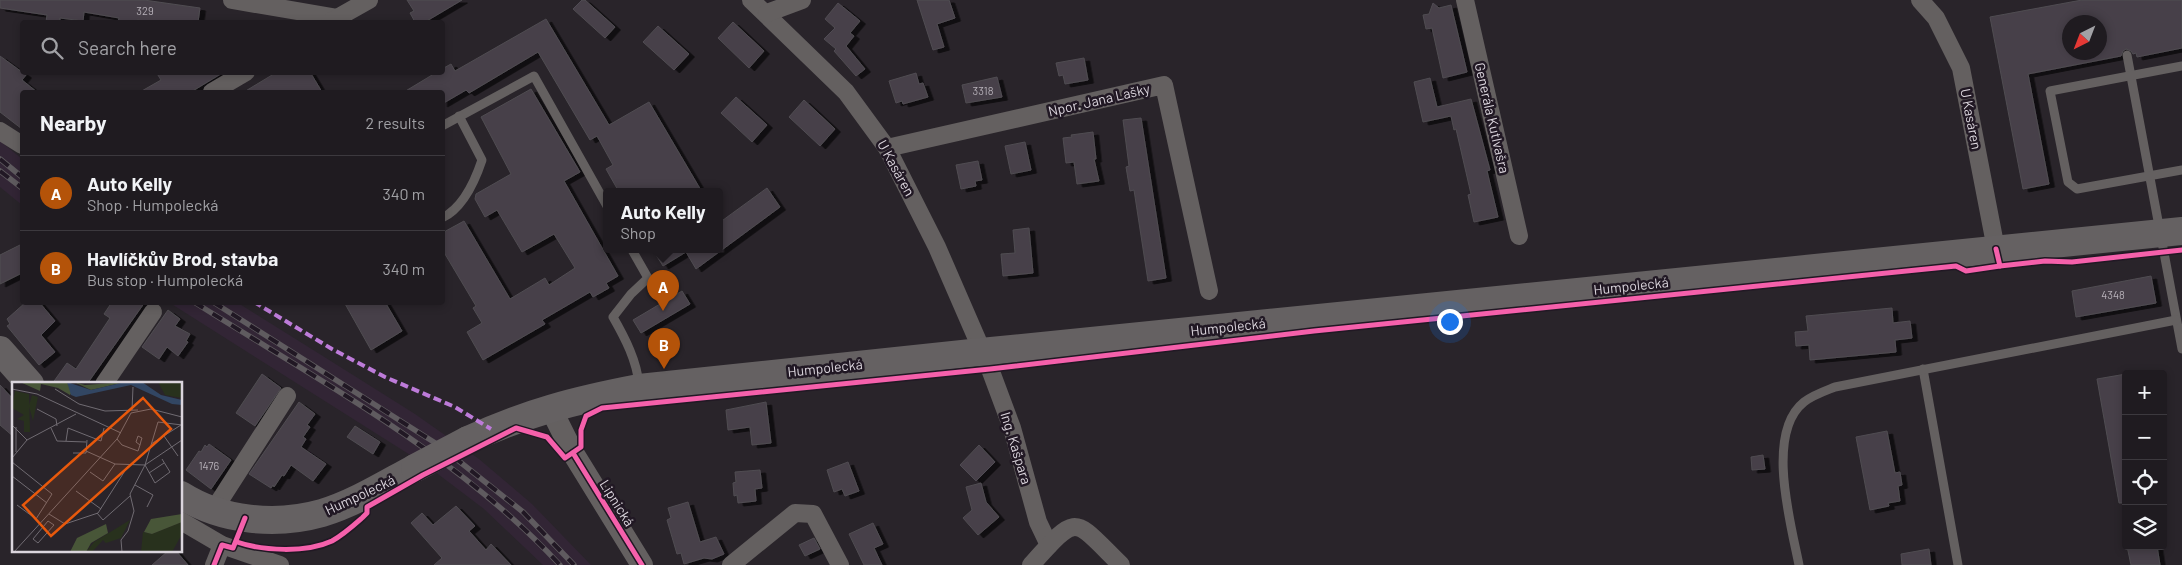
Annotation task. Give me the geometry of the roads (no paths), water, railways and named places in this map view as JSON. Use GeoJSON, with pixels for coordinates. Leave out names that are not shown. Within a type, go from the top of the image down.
{"type":"FeatureCollection","features":[{"type":"Feature","properties":{"kind":"main road","name":"Humpolecká"},"geometry":{"type":"LineString","coordinates":[[182,495],[213,510],[263,520],[308,516],[336,508],[468,440],[521,417],[550,407],[639,388],[2171,232]]}},
{"type":"Feature","properties":{"kind":"main road"},"geometry":{"type":"LineString","coordinates":[[0,350],[28,382]]}},
{"type":"Feature","properties":{"kind":"street"},"geometry":{"type":"LineString","coordinates":[[232,0],[334,20],[370,0]]}},
{"type":"Feature","properties":{"kind":"street","name":"U Kasáren"},"geometry":{"type":"LineString","coordinates":[[751,0],[767,13],[846,92],[887,148],[937,248],[981,352]]}},
{"type":"Feature","properties":{"kind":"street"},"geometry":{"type":"LineString","coordinates":[[767,13],[802,0]]}},
{"type":"Feature","properties":{"kind":"street","name":"Generála Kutlvašra"},"geometry":{"type":"LineString","coordinates":[[1465,0],[1519,236]]}},
{"type":"Feature","properties":{"kind":"street","name":"U Kasáren"},"geometry":{"type":"LineString","coordinates":[[1920,0],[1936,18],[1961,68],[1996,249]]}},
{"type":"Feature","properties":{"kind":"street"},"geometry":{"type":"LineString","coordinates":[[215,90],[241,75]]}},
{"type":"Feature","properties":{"kind":"street","name":"Npor. Jana Lašky"},"geometry":{"type":"LineString","coordinates":[[887,148],[1164,85],[1209,290]]}},
{"type":"Feature","properties":{"kind":"street"},"geometry":{"type":"LineString","coordinates":[[0,131],[20,144]]}},
{"type":"Feature","properties":{"kind":"street"},"geometry":{"type":"LineString","coordinates":[[105,382],[153,312]]}},
{"type":"Feature","properties":{"kind":"street","name":"Ing. Kašpara"},"geometry":{"type":"LineString","coordinates":[[981,352],[1012,428],[1038,522],[1049,545]]}},
{"type":"Feature","properties":{"kind":"street"},"geometry":{"type":"LineString","coordinates":[[213,510],[287,396]]}},
{"type":"Feature","properties":{"kind":"street","name":"Lipnická"},"geometry":{"type":"LineString","coordinates":[[550,407],[573,453],[642,565]]}},
{"type":"Feature","properties":{"kind":"street"},"geometry":{"type":"LineString","coordinates":[[731,565],[795,513],[814,514],[840,565]]}},
{"type":"Feature","properties":{"kind":"street"},"geometry":{"type":"LineString","coordinates":[[182,522],[222,545],[280,565]]}},
{"type":"Feature","properties":{"kind":"street"},"geometry":{"type":"LineString","coordinates":[[1031,565],[1063,530],[1076,526],[1085,530],[1121,565]]}},
{"type":"Feature","properties":{"kind":"street"},"geometry":{"type":"LineString","coordinates":[[214,565],[222,545]]}},
{"type":"Feature","properties":{"kind":"lane"},"geometry":{"type":"LineString","coordinates":[[2127,55],[2149,176],[2171,232],[2176,320],[2182,349]]}},
{"type":"Feature","properties":{"kind":"lane"},"geometry":{"type":"LineString","coordinates":[[2182,66],[2050,91],[2068,182],[2071,186],[2077,189],[2182,170]]}},
{"type":"Feature","properties":{"kind":"lane"},"geometry":{"type":"LineString","coordinates":[[445,124],[534,76],[603,199]]}},
{"type":"Feature","properties":{"kind":"lane"},"geometry":{"type":"LineString","coordinates":[[445,217],[451,214],[475,181],[482,160],[459,116]]}},
{"type":"Feature","properties":{"kind":"lane"},"geometry":{"type":"LineString","coordinates":[[634,253],[648,278],[631,294],[613,317],[625,338],[635,363],[639,388]]}},
{"type":"Feature","properties":{"kind":"lane"},"geometry":{"type":"LineString","coordinates":[[1799,565],[1785,490],[1782,460],[1791,418],[1803,403],[1835,387],[2176,320]]}},
{"type":"Feature","properties":{"kind":"lane"},"geometry":{"type":"LineString","coordinates":[[1923,369],[1958,565]]}},
{"type":"Feature","properties":{"kind":"railway"},"geometry":{"type":"LineString","coordinates":[[0,159],[20,175]]}},
{"type":"Feature","properties":{"kind":"railway"},"geometry":{"type":"LineString","coordinates":[[0,171],[20,186]]}},
{"type":"Feature","properties":{"kind":"railway"},"geometry":{"type":"LineString","coordinates":[[199,305],[338,391],[432,454],[477,488],[520,525],[560,565]]}},
{"type":"Feature","properties":{"kind":"railway"},"geometry":{"type":"LineString","coordinates":[[218,305],[440,446],[523,512],[574,565]]}},
{"type":"Feature","properties":{"kind":"place","name":"Auto Kelly"},"geometry":{"type":"Point","coordinates":[663,311]}},
{"type":"Feature","properties":{"kind":"place","name":"Havlíčkův Brod, stavba"},"geometry":{"type":"Point","coordinates":[664,369]}}]}
